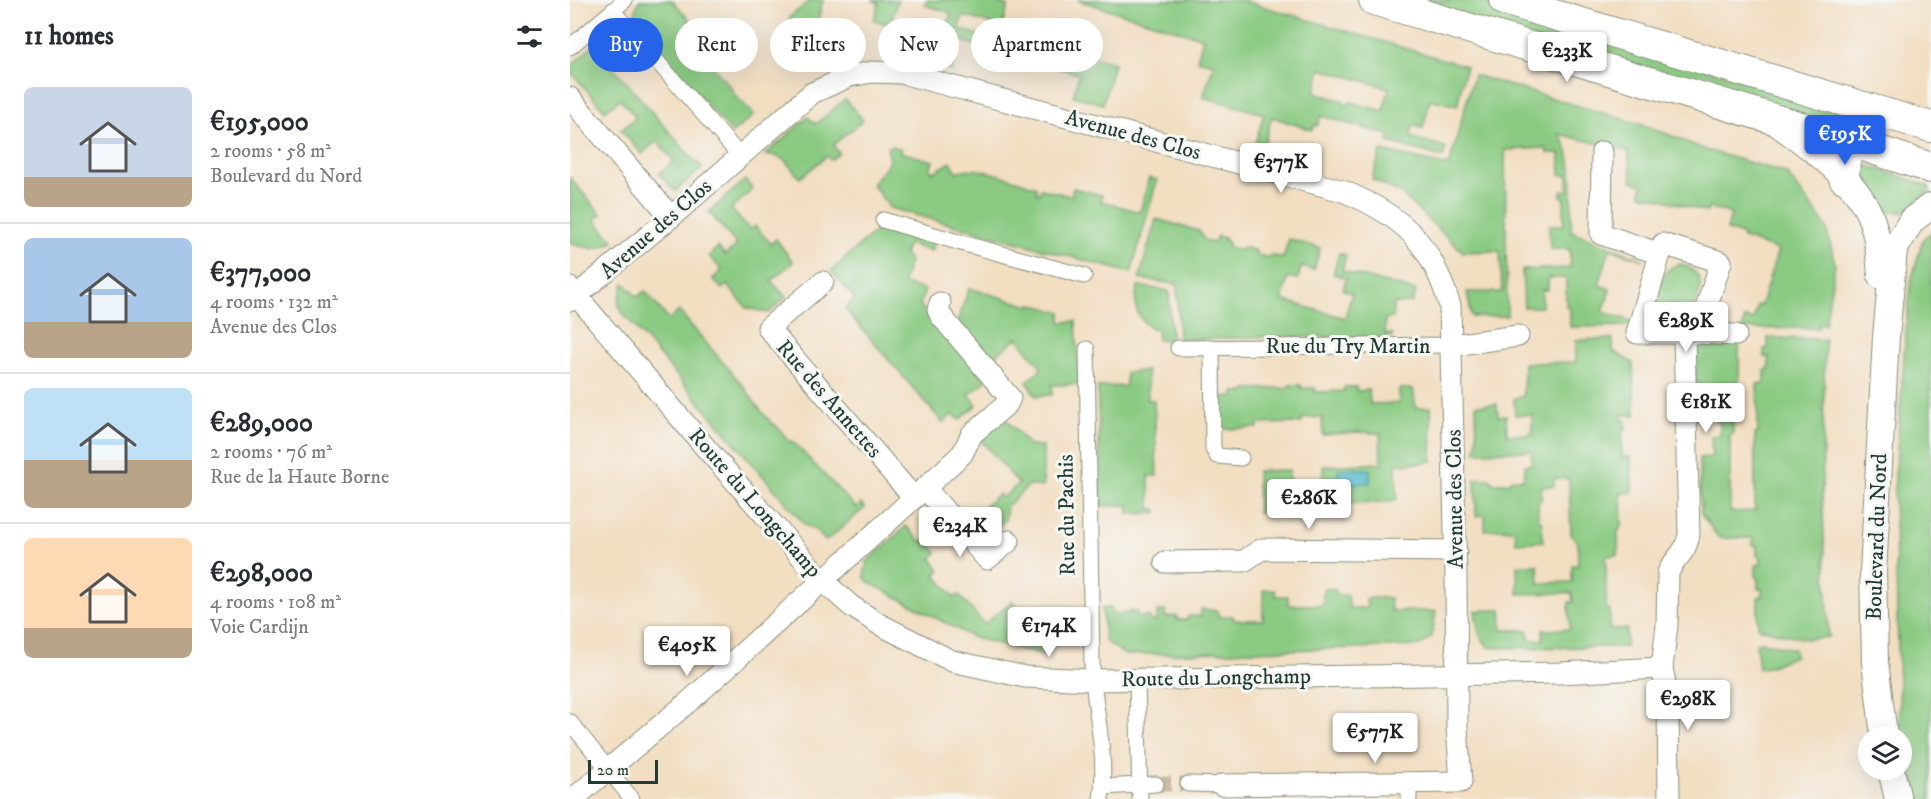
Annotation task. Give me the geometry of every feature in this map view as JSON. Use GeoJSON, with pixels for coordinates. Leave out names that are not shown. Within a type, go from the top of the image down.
{"type":"FeatureCollection","features":[{"type":"Feature","properties":{"kind":"main road"},"geometry":{"type":"LineString","coordinates":[[1374,0],[1931,168]]}},
{"type":"Feature","properties":{"kind":"main road"},"geometry":{"type":"LineString","coordinates":[[1504,0],[1929,127]]}},
{"type":"Feature","properties":{"kind":"main road"},"geometry":{"type":"LineString","coordinates":[[1851,142],[1891,130],[1929,127]]}},
{"type":"Feature","properties":{"kind":"main road"},"geometry":{"type":"LineString","coordinates":[[1844,178],[1845,159],[1851,142]]}},
{"type":"Feature","properties":{"kind":"street"},"geometry":{"type":"LineString","coordinates":[[570,47],[619,5],[740,156]]}},
{"type":"Feature","properties":{"kind":"street","name":"Avenue des Clos"},"geometry":{"type":"LineString","coordinates":[[572,295],[671,217],[812,93],[850,76],[872,72],[902,73],[1343,191],[1374,204],[1398,219],[1417,239],[1432,260],[1443,281],[1450,306],[1453,345],[1456,675],[1461,782],[1409,791]]}},
{"type":"Feature","properties":{"kind":"street"},"geometry":{"type":"LineString","coordinates":[[570,98],[671,217]]}},
{"type":"Feature","properties":{"kind":"street","name":"Boulevard du Nord"},"geometry":{"type":"LineString","coordinates":[[1773,120],[1806,143],[1844,178],[1862,201],[1872,220],[1879,247],[1886,337]]}},
{"type":"Feature","properties":{"kind":"street"},"geometry":{"type":"LineString","coordinates":[[1602,152],[1600,234],[1660,254]]}},
{"type":"Feature","properties":{"kind":"street","name":"Boulevard du Nord"},"geometry":{"type":"LineString","coordinates":[[1883,726],[1875,662],[1873,572],[1886,337],[1894,250],[1912,220],[1931,206]]}},
{"type":"Feature","properties":{"kind":"street"},"geometry":{"type":"LineString","coordinates":[[883,220],[1084,276]]}},
{"type":"Feature","properties":{"kind":"street"},"geometry":{"type":"LineString","coordinates":[[1669,799],[1668,698],[1662,668],[1667,625],[1668,573],[1685,550],[1689,534],[1691,333],[1721,262],[1663,244],[1637,333],[1691,333],[1736,335]]}},
{"type":"Feature","properties":{"kind":"street","name":"Rue des Annettes"},"geometry":{"type":"LineString","coordinates":[[823,282],[768,328],[919,493],[987,559],[1009,541]]}},
{"type":"Feature","properties":{"kind":"street","name":"Route du Longchamp"},"geometry":{"type":"LineString","coordinates":[[572,295],[822,580],[851,606],[879,624],[952,661],[1025,677],[1092,680],[1559,674],[1662,668]]}},
{"type":"Feature","properties":{"kind":"street"},"geometry":{"type":"LineString","coordinates":[[573,799],[692,699],[962,454],[972,434],[1007,404],[1010,398],[941,316],[938,310],[940,303]]}},
{"type":"Feature","properties":{"kind":"street","name":"Rue du Try Martin"},"geometry":{"type":"LineString","coordinates":[[1178,348],[1453,345],[1518,336]]}},
{"type":"Feature","properties":{"kind":"street"},"geometry":{"type":"LineString","coordinates":[[1212,347],[1213,449],[1216,456],[1241,458]]}},
{"type":"Feature","properties":{"kind":"street","name":"Rue du Pachis"},"geometry":{"type":"LineString","coordinates":[[1087,349],[1092,680],[1102,748],[1102,793]]}},
{"type":"Feature","properties":{"kind":"street"},"geometry":{"type":"LineString","coordinates":[[1165,562],[1244,561],[1263,549],[1456,551]]}},
{"type":"Feature","properties":{"kind":"street"},"geometry":{"type":"LineString","coordinates":[[1137,679],[1140,792]]}},
{"type":"Feature","properties":{"kind":"street"},"geometry":{"type":"LineString","coordinates":[[570,722],[632,799]]}},
{"type":"Feature","properties":{"kind":"street"},"geometry":{"type":"LineString","coordinates":[[1893,780],[1898,799]]}},
{"type":"Feature","properties":{"kind":"street"},"geometry":{"type":"LineString","coordinates":[[1102,793],[1140,792],[1156,784]]}},
{"type":"Feature","properties":{"kind":"street"},"geometry":{"type":"LineString","coordinates":[[1188,784],[1409,791]]}},
{"type":"Feature","properties":{"kind":"green space"},"geometry":{"type":"Polygon","coordinates":[[[639,0],[672,0],[688,18],[675,18],[675,67],[663,54],[663,18],[633,18],[639,0]]]}},
{"type":"Feature","properties":{"kind":"green space"},"geometry":{"type":"Polygon","coordinates":[[[807,0],[823,0],[818,18],[790,18],[790,17],[808,2],[807,0]]]}},
{"type":"Feature","properties":{"kind":"green space"},"geometry":{"type":"Polygon","coordinates":[[[872,0],[898,0],[892,18],[874,20],[879,3],[872,0]]]}},
{"type":"Feature","properties":{"kind":"green space"},"geometry":{"type":"Polygon","coordinates":[[[926,0],[986,0],[1008,6],[1005,18],[971,18],[963,16],[959,28],[959,18],[950,18],[951,13],[925,5],[926,0]]]}},
{"type":"Feature","properties":{"kind":"green space"},"geometry":{"type":"Polygon","coordinates":[[[1077,0],[1241,0],[1466,66],[1457,106],[1430,99],[1423,128],[1413,126],[1410,137],[1446,147],[1443,157],[1388,142],[1389,135],[1321,116],[1317,126],[1314,125],[1312,130],[1272,117],[1263,147],[1255,144],[1264,114],[1203,97],[1214,64],[1197,60],[1203,38],[1077,0]],[[1321,69],[1315,93],[1344,101],[1344,104],[1349,105],[1350,102],[1383,111],[1389,88],[1321,69]]]}},
{"type":"Feature","properties":{"kind":"green space"},"geometry":{"type":"Polygon","coordinates":[[[1401,0],[1477,0],[1868,118],[1853,124],[1848,131],[1401,0]]]}},
{"type":"Feature","properties":{"kind":"green space"},"geometry":{"type":"Polygon","coordinates":[[[959,28],[971,32],[971,44],[960,41],[959,45],[959,28]]]}},
{"type":"Feature","properties":{"kind":"green space"},"geometry":{"type":"Polygon","coordinates":[[[588,50],[588,72],[617,72],[697,164],[699,163],[703,168],[675,191],[659,174],[674,161],[657,141],[642,154],[621,130],[636,117],[620,99],[605,111],[570,71],[570,66],[588,50]]]}},
{"type":"Feature","properties":{"kind":"green space"},"geometry":{"type":"Polygon","coordinates":[[[1103,60],[1114,63],[1103,104],[1073,96],[1079,74],[1072,72],[1103,72],[1103,60]]]}},
{"type":"Feature","properties":{"kind":"green space"},"geometry":{"type":"Polygon","coordinates":[[[679,72],[717,72],[733,90],[732,92],[754,115],[732,133],[679,72]]]}},
{"type":"Feature","properties":{"kind":"green space"},"geometry":{"type":"Polygon","coordinates":[[[1474,75],[1650,127],[1706,150],[1786,173],[1826,226],[1835,264],[1825,325],[1819,323],[1818,328],[1742,329],[1745,318],[1753,320],[1758,305],[1761,305],[1778,250],[1727,230],[1731,214],[1709,207],[1707,212],[1640,194],[1643,185],[1632,181],[1628,151],[1559,134],[1565,143],[1571,166],[1571,231],[1644,260],[1610,249],[1599,285],[1610,289],[1603,312],[1632,321],[1632,326],[1570,327],[1570,308],[1566,307],[1566,278],[1548,278],[1548,290],[1542,290],[1542,307],[1524,307],[1522,270],[1570,268],[1570,249],[1550,249],[1549,225],[1564,225],[1564,196],[1561,196],[1561,191],[1568,191],[1568,175],[1560,175],[1560,153],[1547,153],[1546,148],[1505,150],[1507,316],[1472,317],[1467,292],[1502,292],[1500,251],[1463,252],[1400,193],[1372,179],[1381,151],[1449,166],[1474,75]]]}},
{"type":"Feature","properties":{"kind":"green space"},"geometry":{"type":"Polygon","coordinates":[[[845,99],[863,120],[833,145],[839,153],[831,160],[827,156],[800,178],[781,158],[765,155],[808,117],[816,124],[845,99]]]}},
{"type":"Feature","properties":{"kind":"green space"},"geometry":{"type":"Polygon","coordinates":[[[887,147],[901,149],[900,152],[933,161],[930,170],[934,172],[951,162],[957,172],[973,170],[996,174],[1037,187],[1036,192],[1039,194],[1041,189],[1071,196],[1073,188],[1102,195],[1101,201],[1140,212],[1149,178],[1157,180],[1131,273],[890,208],[872,184],[890,161],[887,147]]]}},
{"type":"Feature","properties":{"kind":"green space"},"geometry":{"type":"Polygon","coordinates":[[[1863,164],[1929,186],[1930,191],[1905,212],[1881,212],[1863,173],[1863,164]]]}},
{"type":"Feature","properties":{"kind":"green space"},"geometry":{"type":"Polygon","coordinates":[[[570,178],[601,214],[595,220],[614,242],[594,249],[570,244],[570,178]]]}},
{"type":"Feature","properties":{"kind":"green space"},"geometry":{"type":"Polygon","coordinates":[[[745,180],[753,189],[731,209],[750,230],[755,226],[771,244],[776,239],[793,262],[771,281],[786,297],[769,313],[747,308],[727,285],[722,289],[713,279],[722,270],[709,256],[718,247],[725,255],[737,245],[709,212],[745,180]]]}},
{"type":"Feature","properties":{"kind":"green space"},"geometry":{"type":"Polygon","coordinates":[[[1156,219],[1199,231],[1205,241],[1214,243],[1217,236],[1224,238],[1230,248],[1241,250],[1243,247],[1269,258],[1270,255],[1283,258],[1289,239],[1320,248],[1314,270],[1301,267],[1298,279],[1288,277],[1282,300],[1345,318],[1352,293],[1343,290],[1346,278],[1333,274],[1339,253],[1346,255],[1342,271],[1416,291],[1412,303],[1393,304],[1393,318],[1385,319],[1385,334],[1393,334],[1392,337],[1264,337],[1179,340],[1177,284],[1139,279],[1156,219]]]}},
{"type":"Feature","properties":{"kind":"green space"},"geometry":{"type":"Polygon","coordinates":[[[884,228],[934,241],[931,251],[908,244],[904,254],[910,261],[903,284],[925,290],[920,305],[986,381],[969,395],[977,405],[959,420],[953,414],[943,423],[845,309],[855,299],[831,271],[876,231],[884,228]]]}},
{"type":"Feature","properties":{"kind":"green space"},"geometry":{"type":"Polygon","coordinates":[[[1931,232],[1931,799],[1919,799],[1912,773],[1912,726],[1900,726],[1894,491],[1911,281],[1923,239],[1931,232]]]}},
{"type":"Feature","properties":{"kind":"green space"},"geometry":{"type":"Polygon","coordinates":[[[1682,264],[1697,274],[1700,285],[1691,315],[1675,317],[1661,311],[1654,303],[1665,273],[1682,264]]]}},
{"type":"Feature","properties":{"kind":"green space"},"geometry":{"type":"Polygon","coordinates":[[[624,283],[637,297],[645,291],[669,320],[679,311],[744,387],[773,425],[775,424],[790,442],[792,441],[856,508],[861,504],[865,508],[826,541],[814,529],[805,525],[622,312],[618,303],[624,283]]]}},
{"type":"Feature","properties":{"kind":"green space"},"geometry":{"type":"Polygon","coordinates":[[[1138,286],[1169,291],[1171,340],[1158,340],[1157,330],[1141,318],[1136,307],[1138,286]]]}},
{"type":"Feature","properties":{"kind":"green space"},"geometry":{"type":"Polygon","coordinates":[[[969,288],[1030,306],[1031,304],[1061,312],[1061,322],[1076,321],[1079,384],[1052,385],[1052,395],[1036,396],[1027,382],[1042,368],[1017,338],[989,361],[957,323],[969,288]]]}},
{"type":"Feature","properties":{"kind":"green space"},"geometry":{"type":"Polygon","coordinates":[[[1768,338],[1825,339],[1822,492],[1829,637],[1806,639],[1758,628],[1758,597],[1762,597],[1762,589],[1758,589],[1756,565],[1761,564],[1761,557],[1757,556],[1757,546],[1753,545],[1753,538],[1719,538],[1701,514],[1699,458],[1712,457],[1711,436],[1720,435],[1720,422],[1717,422],[1716,399],[1697,399],[1694,344],[1739,339],[1739,385],[1732,385],[1730,512],[1755,511],[1757,384],[1765,384],[1765,370],[1769,369],[1769,357],[1764,357],[1764,349],[1768,348],[1768,338]]]}},
{"type":"Feature","properties":{"kind":"green space"},"geometry":{"type":"Polygon","coordinates":[[[1613,339],[1613,351],[1633,363],[1635,415],[1621,415],[1621,420],[1625,420],[1626,430],[1622,431],[1622,457],[1631,457],[1632,492],[1621,493],[1622,525],[1618,532],[1618,555],[1606,556],[1606,607],[1610,611],[1609,629],[1627,629],[1626,647],[1490,648],[1477,627],[1475,611],[1501,609],[1502,630],[1528,630],[1529,640],[1543,640],[1543,630],[1570,629],[1569,602],[1573,602],[1572,593],[1518,594],[1517,565],[1538,565],[1539,583],[1572,582],[1572,565],[1578,565],[1578,542],[1571,535],[1569,479],[1554,479],[1554,486],[1541,487],[1538,518],[1542,522],[1543,541],[1516,543],[1515,531],[1485,530],[1485,515],[1476,516],[1475,479],[1490,479],[1493,483],[1508,483],[1512,479],[1524,479],[1525,465],[1532,464],[1531,451],[1475,452],[1477,444],[1476,405],[1497,404],[1498,416],[1506,415],[1507,435],[1532,434],[1532,415],[1515,415],[1514,398],[1523,397],[1524,363],[1576,362],[1576,340],[1613,339]]]}},
{"type":"Feature","properties":{"kind":"green space"},"geometry":{"type":"Polygon","coordinates":[[[1147,371],[1148,400],[1154,400],[1157,476],[1149,476],[1150,509],[1156,509],[1157,513],[1129,514],[1129,505],[1100,506],[1098,387],[1126,386],[1126,372],[1147,371]]]}},
{"type":"Feature","properties":{"kind":"green space"},"geometry":{"type":"Polygon","coordinates":[[[1289,385],[1315,388],[1315,392],[1344,391],[1344,387],[1356,387],[1357,391],[1369,390],[1370,404],[1399,403],[1399,389],[1413,389],[1416,408],[1431,407],[1432,461],[1396,464],[1397,499],[1392,502],[1338,503],[1338,490],[1323,491],[1323,466],[1381,463],[1380,433],[1357,432],[1323,435],[1322,417],[1302,418],[1302,423],[1258,424],[1258,428],[1219,429],[1218,397],[1234,396],[1234,392],[1246,392],[1246,389],[1289,388],[1289,385]]]}},
{"type":"Feature","properties":{"kind":"green space"},"geometry":{"type":"Polygon","coordinates":[[[1005,418],[1030,446],[1043,446],[1043,487],[1029,485],[1007,506],[1005,520],[984,538],[972,524],[983,515],[980,510],[999,494],[1002,498],[1019,484],[980,439],[1005,418]]]}},
{"type":"Feature","properties":{"kind":"green space"},"geometry":{"type":"Polygon","coordinates":[[[1289,470],[1290,512],[1258,513],[1257,471],[1289,470]]]}},
{"type":"Feature","properties":{"kind":"green space"},"geometry":{"type":"Polygon","coordinates":[[[906,526],[921,542],[924,539],[937,553],[931,558],[940,570],[935,575],[955,598],[959,595],[984,624],[1012,601],[1018,607],[1050,611],[1051,648],[1043,655],[974,638],[868,582],[864,576],[867,562],[906,526]]]}},
{"type":"Feature","properties":{"kind":"green space"},"geometry":{"type":"Polygon","coordinates":[[[1323,589],[1335,589],[1336,595],[1348,595],[1349,608],[1367,608],[1366,598],[1390,598],[1391,611],[1436,611],[1432,636],[1420,646],[1125,655],[1105,641],[1102,608],[1111,608],[1111,614],[1137,611],[1137,617],[1150,617],[1150,621],[1157,621],[1157,611],[1165,611],[1165,617],[1177,616],[1177,620],[1188,620],[1188,616],[1201,616],[1201,609],[1218,611],[1218,617],[1233,616],[1234,620],[1263,620],[1263,590],[1275,590],[1275,596],[1288,596],[1288,605],[1323,605],[1323,589]]]}},
{"type":"Feature","properties":{"kind":"green space"},"geometry":{"type":"Polygon","coordinates":[[[1762,642],[1794,649],[1795,656],[1759,669],[1756,643],[1762,642]]]}},
{"type":"Feature","properties":{"kind":"water"},"geometry":{"type":"Polygon","coordinates":[[[1338,469],[1370,469],[1370,483],[1338,484],[1338,469]]]}},
{"type":"Feature","properties":{"kind":"tunnel"},"geometry":{"type":"LineString","coordinates":[[1156,784],[1188,784]]}}]}
